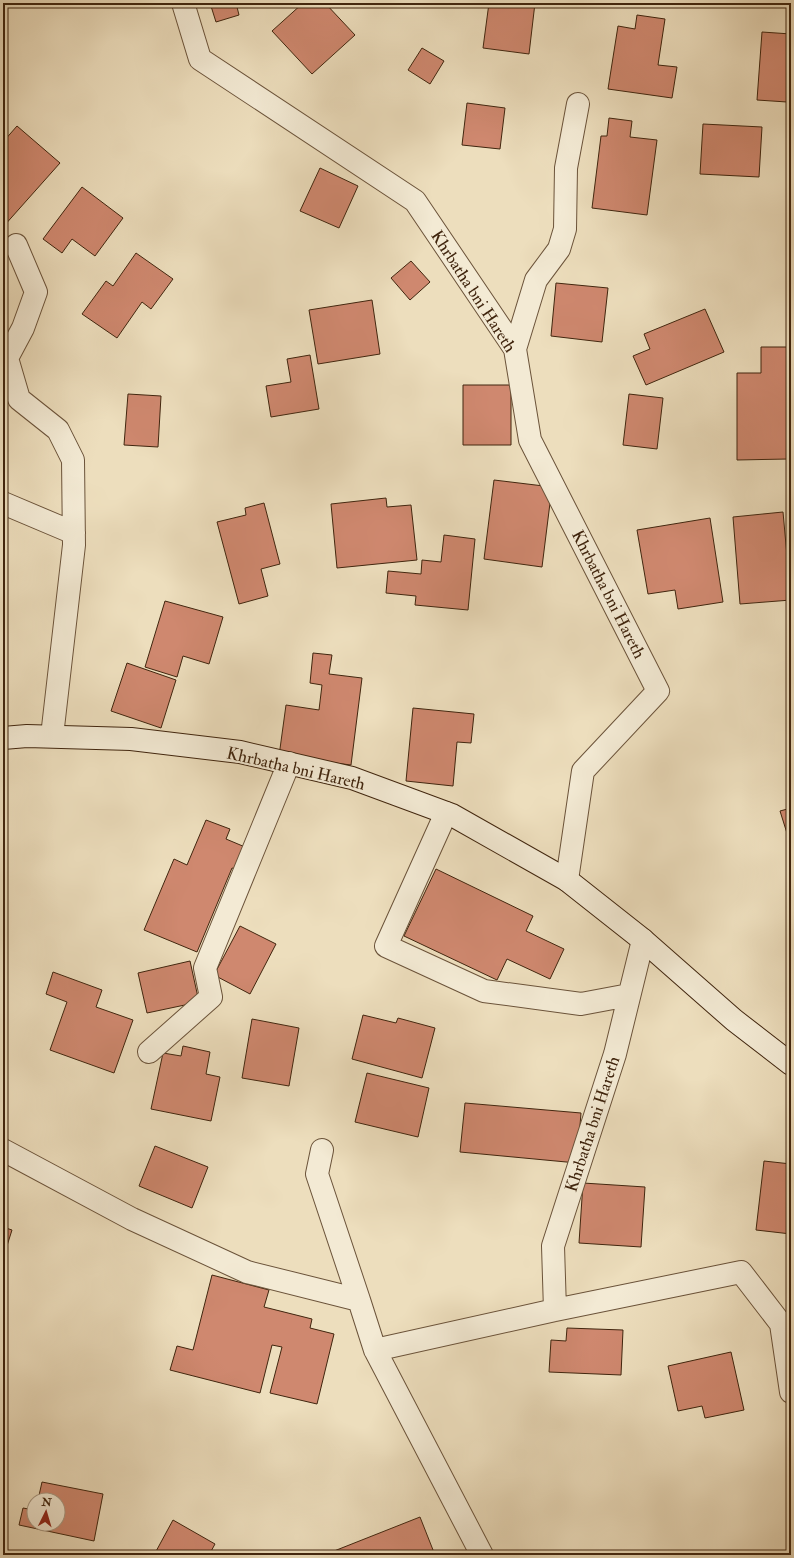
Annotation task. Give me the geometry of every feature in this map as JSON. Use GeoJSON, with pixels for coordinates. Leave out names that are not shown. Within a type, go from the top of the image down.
{"type":"FeatureCollection","features":[{"type":"Feature","properties":{"kind":"street","name":"Khrbatha bni Hareth"},"geometry":{"type":"LineString","coordinates":[[183,3],[200,59],[415,201],[515,349],[530,440],[658,691],[584,771],[567,880]]}},
{"type":"Feature","properties":{"kind":"street"},"geometry":{"type":"LineString","coordinates":[[515,349],[536,280],[559,249],[565,229],[566,168],[578,104]]}},
{"type":"Feature","properties":{"kind":"street"},"geometry":{"type":"LineString","coordinates":[[16,245],[36,292],[23,328],[7,358],[19,399],[58,430],[73,460],[74,545],[52,736]]}},
{"type":"Feature","properties":{"kind":"street"},"geometry":{"type":"LineString","coordinates":[[3,503],[74,532]]}},
{"type":"Feature","properties":{"kind":"street","name":"Khrbatha bni Hareth"},"geometry":{"type":"LineString","coordinates":[[3,738],[52,736],[131,739],[240,752],[352,778],[452,815],[567,880],[643,940],[734,1020],[791,1064]]}},
{"type":"Feature","properties":{"kind":"street"},"geometry":{"type":"LineString","coordinates":[[149,1052],[211,997],[205,968],[289,763]]}},
{"type":"Feature","properties":{"kind":"street"},"geometry":{"type":"LineString","coordinates":[[446,813],[386,946],[484,991],[580,1004],[630,995]]}},
{"type":"Feature","properties":{"kind":"street","name":"Khrbatha bni Hareth"},"geometry":{"type":"LineString","coordinates":[[555,1310],[553,1246],[615,1054],[643,940]]}},
{"type":"Feature","properties":{"kind":"street"},"geometry":{"type":"LineString","coordinates":[[3,1150],[132,1220],[247,1272],[359,1300]]}},
{"type":"Feature","properties":{"kind":"street"},"geometry":{"type":"LineString","coordinates":[[322,1150],[317,1174],[375,1350],[482,1555]]}},
{"type":"Feature","properties":{"kind":"street"},"geometry":{"type":"LineString","coordinates":[[375,1350],[555,1310],[741,1272],[781,1324],[791,1392]]}},
{"type":"Feature","properties":{"kind":"building"},"geometry":{"type":"Polygon","coordinates":[[[210,3],[236,3],[239,15],[216,22],[210,3]]]}},
{"type":"Feature","properties":{"kind":"building"},"geometry":{"type":"Polygon","coordinates":[[[303,3],[325,3],[355,35],[312,74],[272,31],[303,3]]]}},
{"type":"Feature","properties":{"kind":"building"},"geometry":{"type":"Polygon","coordinates":[[[489,3],[535,3],[529,54],[483,48],[489,3]]]}},
{"type":"Feature","properties":{"kind":"building"},"geometry":{"type":"Polygon","coordinates":[[[637,15],[665,19],[658,65],[677,67],[672,98],[608,89],[618,26],[635,29],[637,15]]]}},
{"type":"Feature","properties":{"kind":"building"},"geometry":{"type":"Polygon","coordinates":[[[762,32],[791,34],[791,83],[788,83],[787,102],[757,100],[762,32]]]}},
{"type":"Feature","properties":{"kind":"building"},"geometry":{"type":"Polygon","coordinates":[[[422,48],[444,61],[430,84],[408,70],[422,48]]]}},
{"type":"Feature","properties":{"kind":"building"},"geometry":{"type":"Polygon","coordinates":[[[467,103],[505,108],[500,149],[462,145],[467,103]]]}},
{"type":"Feature","properties":{"kind":"building"},"geometry":{"type":"Polygon","coordinates":[[[609,118],[632,121],[630,137],[657,140],[647,215],[592,208],[601,136],[607,136],[609,118]]]}},
{"type":"Feature","properties":{"kind":"building"},"geometry":{"type":"Polygon","coordinates":[[[703,124],[762,127],[759,177],[700,174],[703,124]]]}},
{"type":"Feature","properties":{"kind":"building"},"geometry":{"type":"Polygon","coordinates":[[[17,126],[60,163],[3,227],[3,142],[17,126]]]}},
{"type":"Feature","properties":{"kind":"building"},"geometry":{"type":"Polygon","coordinates":[[[320,168],[358,186],[339,228],[300,211],[320,168]]]}},
{"type":"Feature","properties":{"kind":"building"},"geometry":{"type":"Polygon","coordinates":[[[82,187],[123,218],[95,256],[72,239],[62,253],[43,239],[82,187]]]}},
{"type":"Feature","properties":{"kind":"building"},"geometry":{"type":"Polygon","coordinates":[[[136,253],[173,279],[151,309],[142,302],[117,338],[82,314],[106,281],[113,286],[136,253]]]}},
{"type":"Feature","properties":{"kind":"building"},"geometry":{"type":"Polygon","coordinates":[[[411,261],[430,282],[410,300],[391,278],[411,261]]]}},
{"type":"Feature","properties":{"kind":"building"},"geometry":{"type":"Polygon","coordinates":[[[556,283],[608,288],[602,342],[551,336],[556,283]]]}},
{"type":"Feature","properties":{"kind":"building"},"geometry":{"type":"Polygon","coordinates":[[[372,300],[380,354],[318,364],[309,310],[372,300]]]}},
{"type":"Feature","properties":{"kind":"building"},"geometry":{"type":"Polygon","coordinates":[[[705,309],[724,352],[646,385],[633,356],[650,349],[644,334],[705,309]]]}},
{"type":"Feature","properties":{"kind":"building"},"geometry":{"type":"Polygon","coordinates":[[[761,347],[791,347],[791,382],[788,382],[788,459],[737,460],[737,373],[761,373],[761,347]]]}},
{"type":"Feature","properties":{"kind":"building"},"geometry":{"type":"Polygon","coordinates":[[[310,355],[319,409],[271,417],[266,386],[291,382],[287,359],[310,355]]]}},
{"type":"Feature","properties":{"kind":"building"},"geometry":{"type":"Polygon","coordinates":[[[463,385],[511,385],[511,445],[463,445],[463,385]]]}},
{"type":"Feature","properties":{"kind":"building"},"geometry":{"type":"Polygon","coordinates":[[[128,394],[161,396],[158,447],[124,445],[128,394]]]}},
{"type":"Feature","properties":{"kind":"building"},"geometry":{"type":"Polygon","coordinates":[[[629,394],[663,398],[657,449],[623,445],[629,394]]]}},
{"type":"Feature","properties":{"kind":"building"},"geometry":{"type":"Polygon","coordinates":[[[494,480],[552,487],[542,567],[484,559],[494,480]]]}},
{"type":"Feature","properties":{"kind":"building"},"geometry":{"type":"Polygon","coordinates":[[[386,498],[387,507],[411,505],[417,560],[337,568],[331,504],[386,498]]]}},
{"type":"Feature","properties":{"kind":"building"},"geometry":{"type":"Polygon","coordinates":[[[264,503],[280,564],[261,569],[268,596],[239,604],[217,522],[246,515],[245,508],[264,503]]]}},
{"type":"Feature","properties":{"kind":"building"},"geometry":{"type":"Polygon","coordinates":[[[783,512],[791,600],[740,604],[733,517],[783,512]]]}},
{"type":"Feature","properties":{"kind":"building"},"geometry":{"type":"Polygon","coordinates":[[[710,518],[723,602],[678,609],[675,590],[648,594],[637,530],[710,518]]]}},
{"type":"Feature","properties":{"kind":"building"},"geometry":{"type":"Polygon","coordinates":[[[444,535],[475,539],[468,610],[415,605],[416,596],[386,593],[388,571],[421,574],[422,560],[441,562],[444,535]]]}},
{"type":"Feature","properties":{"kind":"building"},"geometry":{"type":"Polygon","coordinates":[[[165,601],[223,617],[209,664],[183,656],[177,677],[145,667],[165,601]]]}},
{"type":"Feature","properties":{"kind":"building"},"geometry":{"type":"Polygon","coordinates":[[[313,653],[332,655],[329,674],[362,678],[351,765],[279,756],[286,705],[319,710],[322,685],[310,683],[313,653]]]}},
{"type":"Feature","properties":{"kind":"building"},"geometry":{"type":"Polygon","coordinates":[[[127,663],[176,680],[161,728],[111,711],[127,663]]]}},
{"type":"Feature","properties":{"kind":"building"},"geometry":{"type":"Polygon","coordinates":[[[413,708],[474,714],[471,743],[457,742],[453,786],[406,781],[413,708]]]}},
{"type":"Feature","properties":{"kind":"building"},"geometry":{"type":"Polygon","coordinates":[[[791,808],[791,846],[780,811],[791,808]]]}},
{"type":"Feature","properties":{"kind":"building"},"geometry":{"type":"Polygon","coordinates":[[[206,820],[230,829],[226,839],[245,847],[236,869],[232,868],[197,952],[144,930],[174,859],[187,865],[206,820]]]}},
{"type":"Feature","properties":{"kind":"building"},"geometry":{"type":"Polygon","coordinates":[[[436,869],[533,916],[526,931],[564,949],[550,979],[507,959],[497,980],[404,936],[436,869]]]}},
{"type":"Feature","properties":{"kind":"building"},"geometry":{"type":"Polygon","coordinates":[[[240,926],[276,944],[250,994],[214,975],[240,926]]]}},
{"type":"Feature","properties":{"kind":"building"},"geometry":{"type":"Polygon","coordinates":[[[190,961],[199,1002],[147,1013],[138,973],[190,961]]]}},
{"type":"Feature","properties":{"kind":"building"},"geometry":{"type":"Polygon","coordinates":[[[53,972],[102,990],[96,1007],[133,1020],[114,1073],[50,1050],[67,1002],[46,994],[53,972]]]}},
{"type":"Feature","properties":{"kind":"building"},"geometry":{"type":"Polygon","coordinates":[[[363,1015],[396,1023],[398,1018],[435,1028],[422,1078],[352,1059],[363,1015]]]}},
{"type":"Feature","properties":{"kind":"building"},"geometry":{"type":"Polygon","coordinates":[[[252,1019],[299,1028],[289,1086],[242,1078],[252,1019]]]}},
{"type":"Feature","properties":{"kind":"building"},"geometry":{"type":"Polygon","coordinates":[[[183,1046],[210,1052],[206,1074],[220,1077],[211,1121],[151,1109],[163,1053],[181,1056],[183,1046]]]}},
{"type":"Feature","properties":{"kind":"building"},"geometry":{"type":"Polygon","coordinates":[[[367,1073],[429,1088],[418,1137],[355,1122],[367,1073]]]}},
{"type":"Feature","properties":{"kind":"building"},"geometry":{"type":"Polygon","coordinates":[[[465,1103],[581,1113],[577,1163],[460,1152],[465,1103]]]}},
{"type":"Feature","properties":{"kind":"building"},"geometry":{"type":"Polygon","coordinates":[[[155,1146],[208,1167],[192,1208],[139,1186],[155,1146]]]}},
{"type":"Feature","properties":{"kind":"building"},"geometry":{"type":"Polygon","coordinates":[[[764,1161],[791,1164],[791,1234],[756,1230],[764,1161]]]}},
{"type":"Feature","properties":{"kind":"building"},"geometry":{"type":"Polygon","coordinates":[[[583,1183],[645,1187],[641,1247],[579,1243],[583,1183]]]}},
{"type":"Feature","properties":{"kind":"building"},"geometry":{"type":"Polygon","coordinates":[[[3,1227],[12,1230],[5,1252],[3,1251],[3,1227]]]}},
{"type":"Feature","properties":{"kind":"building"},"geometry":{"type":"Polygon","coordinates":[[[212,1275],[269,1290],[264,1307],[312,1319],[310,1328],[334,1334],[317,1404],[270,1393],[282,1347],[272,1345],[260,1393],[170,1370],[177,1346],[193,1350],[212,1275]]]}},
{"type":"Feature","properties":{"kind":"building"},"geometry":{"type":"Polygon","coordinates":[[[567,1328],[623,1330],[621,1375],[549,1372],[551,1340],[566,1341],[567,1328]]]}},
{"type":"Feature","properties":{"kind":"building"},"geometry":{"type":"Polygon","coordinates":[[[731,1352],[744,1410],[705,1418],[702,1406],[678,1411],[668,1366],[731,1352]]]}},
{"type":"Feature","properties":{"kind":"building"},"geometry":{"type":"Polygon","coordinates":[[[42,1482],[103,1494],[94,1541],[52,1532],[66,1532],[66,1492],[40,1492],[42,1482]]]}},
{"type":"Feature","properties":{"kind":"building"},"geometry":{"type":"Polygon","coordinates":[[[23,1508],[26,1509],[26,1526],[19,1525],[23,1508]]]}},
{"type":"Feature","properties":{"kind":"building"},"geometry":{"type":"Polygon","coordinates":[[[420,1517],[435,1555],[324,1555],[420,1517]]]}},
{"type":"Feature","properties":{"kind":"building"},"geometry":{"type":"Polygon","coordinates":[[[173,1520],[215,1544],[209,1555],[154,1555],[173,1520]]]}}]}
